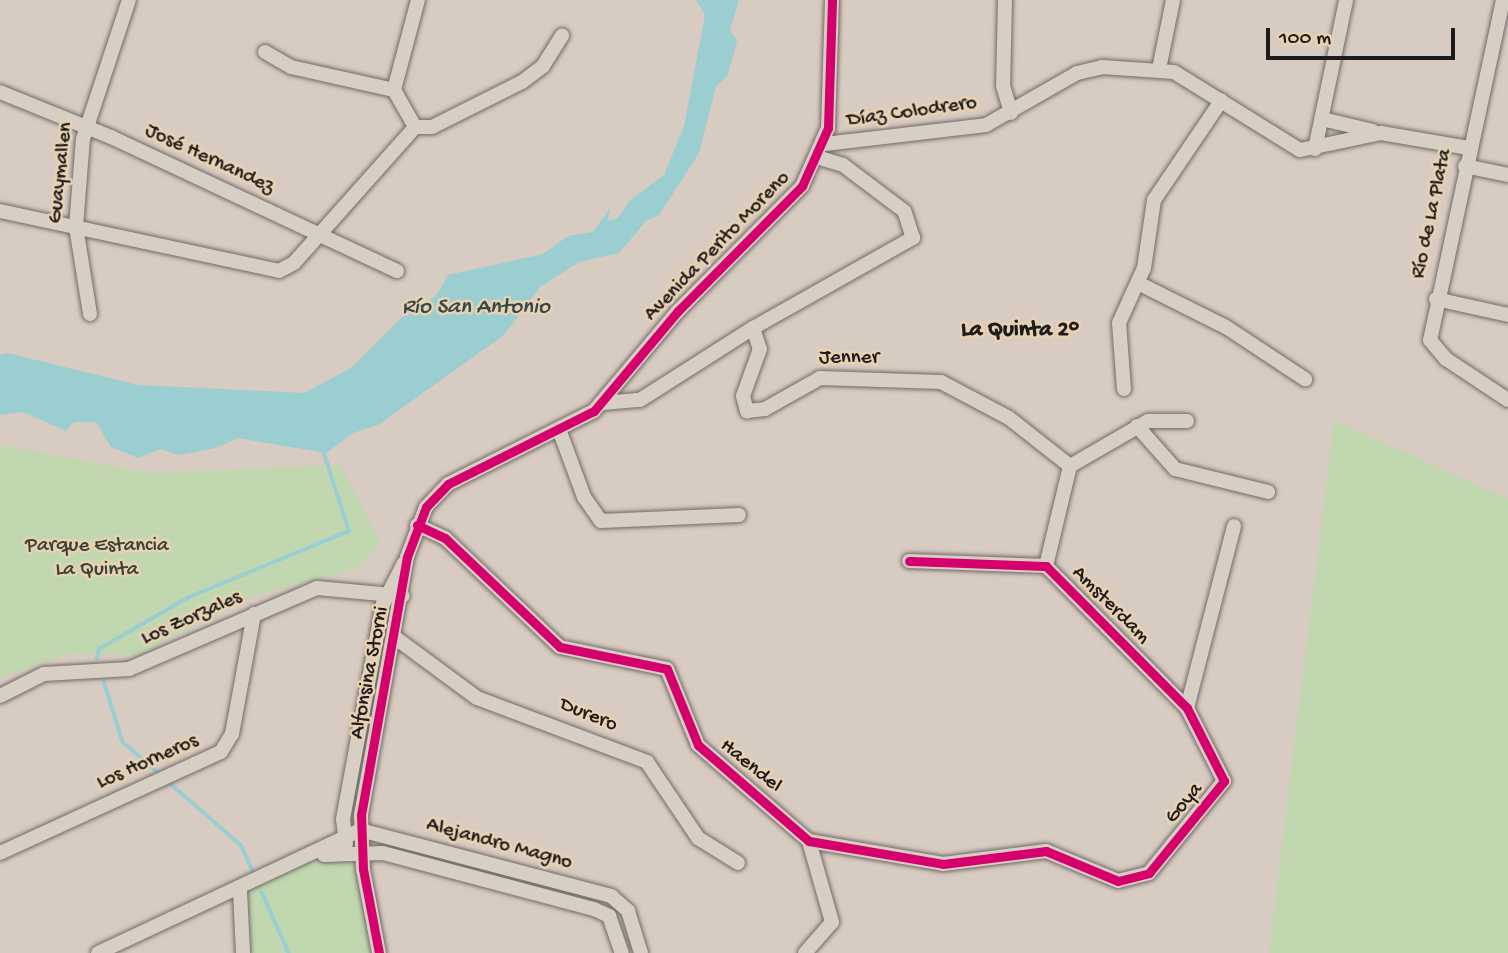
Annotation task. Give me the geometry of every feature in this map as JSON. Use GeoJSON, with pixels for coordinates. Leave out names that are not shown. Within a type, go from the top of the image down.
{"type":"FeatureCollection","features":[{"type":"Feature","properties":{"kind":"street","name":"Guaymallen"},"geometry":{"type":"LineString","coordinates":[[90,314],[76,227],[86,126],[129,0]]}},
{"type":"Feature","properties":{"kind":"street"},"geometry":{"type":"LineString","coordinates":[[415,127],[394,90],[418,0]]}},
{"type":"Feature","properties":{"kind":"street","name":"Avenida Perito Moreno"},"geometry":{"type":"LineString","coordinates":[[417,525],[448,484],[560,432],[603,403],[678,310],[803,186],[822,151],[832,0]]}},
{"type":"Feature","properties":{"kind":"street"},"geometry":{"type":"LineString","coordinates":[[1004,0],[1003,86],[1011,113]]}},
{"type":"Feature","properties":{"kind":"street"},"geometry":{"type":"LineString","coordinates":[[1159,69],[1173,0]]}},
{"type":"Feature","properties":{"kind":"street"},"geometry":{"type":"LineString","coordinates":[[1315,149],[1346,0]]}},
{"type":"Feature","properties":{"kind":"street","name":"Río de La Plata"},"geometry":{"type":"LineString","coordinates":[[1503,0],[1501,35],[1469,148],[1436,299],[1430,340],[1438,353],[1508,400]]}},
{"type":"Feature","properties":{"kind":"street"},"geometry":{"type":"LineString","coordinates":[[0,211],[267,271],[287,268],[415,127],[432,127],[522,82],[543,66],[562,36]]}},
{"type":"Feature","properties":{"kind":"street"},"geometry":{"type":"LineString","coordinates":[[265,52],[290,66],[394,90]]}},
{"type":"Feature","properties":{"kind":"street","name":"Díaz Colodrero"},"geometry":{"type":"LineString","coordinates":[[822,151],[976,128],[1011,113],[1084,70],[1159,69],[1221,100],[1291,147],[1315,149],[1381,133],[1469,148]]}},
{"type":"Feature","properties":{"kind":"street","name":"José Hernandez"},"geometry":{"type":"LineString","coordinates":[[0,92],[86,126],[397,271]]}},
{"type":"Feature","properties":{"kind":"street"},"geometry":{"type":"LineString","coordinates":[[1125,389],[1119,323],[1138,283],[1157,190],[1221,100]]}},
{"type":"Feature","properties":{"kind":"street"},"geometry":{"type":"LineString","coordinates":[[1322,119],[1381,133]]}},
{"type":"Feature","properties":{"kind":"street"},"geometry":{"type":"LineString","coordinates":[[603,403],[640,400],[753,328],[913,238],[904,211],[822,151]]}},
{"type":"Feature","properties":{"kind":"street"},"geometry":{"type":"LineString","coordinates":[[1465,166],[1508,175]]}},
{"type":"Feature","properties":{"kind":"street"},"geometry":{"type":"LineString","coordinates":[[1138,283],[1226,327],[1305,379]]}},
{"type":"Feature","properties":{"kind":"street"},"geometry":{"type":"LineString","coordinates":[[1436,299],[1508,315]]}},
{"type":"Feature","properties":{"kind":"street","name":"Jenner"},"geometry":{"type":"LineString","coordinates":[[753,328],[760,349],[742,401],[747,411],[765,410],[820,377],[941,382],[1009,418],[1070,466]]}},
{"type":"Feature","properties":{"kind":"street"},"geometry":{"type":"LineString","coordinates":[[1046,566],[1070,466],[1137,426],[1187,421]]}},
{"type":"Feature","properties":{"kind":"street"},"geometry":{"type":"LineString","coordinates":[[1137,426],[1175,469],[1268,492]]}},
{"type":"Feature","properties":{"kind":"street"},"geometry":{"type":"LineString","coordinates":[[560,432],[584,497],[601,521],[739,516]]}},
{"type":"Feature","properties":{"kind":"street","name":"Alfonsina Storni"},"geometry":{"type":"LineString","coordinates":[[351,846],[388,593],[407,557],[417,525]]}},
{"type":"Feature","properties":{"kind":"street","name":"Haendel"},"geometry":{"type":"LineString","coordinates":[[417,525],[444,538],[560,647],[667,669],[698,745],[809,841]]}},
{"type":"Feature","properties":{"kind":"street"},"geometry":{"type":"LineString","coordinates":[[1188,708],[1234,526]]}},
{"type":"Feature","properties":{"kind":"street","name":"Alfonsina Storni"},"geometry":{"type":"LineString","coordinates":[[360,830],[397,639],[407,557]]}},
{"type":"Feature","properties":{"kind":"street","name":"Amsterdam"},"geometry":{"type":"LineString","coordinates":[[909,561],[1046,566],[1188,708]]}},
{"type":"Feature","properties":{"kind":"street","name":"Los Zorzales"},"geometry":{"type":"LineString","coordinates":[[0,696],[44,674],[130,669],[254,614],[327,586],[403,596]]}},
{"type":"Feature","properties":{"kind":"street","name":"Los Horneros"},"geometry":{"type":"LineString","coordinates":[[0,853],[221,752],[232,734],[254,614]]}},
{"type":"Feature","properties":{"kind":"street","name":"Durero"},"geometry":{"type":"LineString","coordinates":[[397,639],[477,698],[647,762],[698,838],[738,863]]}},
{"type":"Feature","properties":{"kind":"street","name":"Goya"},"geometry":{"type":"LineString","coordinates":[[809,841],[943,864],[1046,851],[1108,878],[1142,877],[1224,781],[1188,708]]}},
{"type":"Feature","properties":{"kind":"street"},"geometry":{"type":"LineString","coordinates":[[98,953],[316,856],[351,846],[360,830]]}},
{"type":"Feature","properties":{"kind":"street","name":"Alejandro Magno"},"geometry":{"type":"LineString","coordinates":[[360,830],[611,896],[628,911],[641,953]]}},
{"type":"Feature","properties":{"kind":"street"},"geometry":{"type":"LineString","coordinates":[[805,953],[832,922],[809,841]]}},
{"type":"Feature","properties":{"kind":"street"},"geometry":{"type":"LineString","coordinates":[[351,846],[363,869],[379,953]]}},
{"type":"Feature","properties":{"kind":"street","name":"Alejandro Magno"},"geometry":{"type":"LineString","coordinates":[[351,846],[604,912],[622,953]]}},
{"type":"Feature","properties":{"kind":"street"},"geometry":{"type":"LineString","coordinates":[[240,891],[243,953]]}},
{"type":"Feature","properties":{"kind":"green space"},"geometry":{"type":"Polygon","coordinates":[[[1334,420],[1508,499],[1508,953],[1269,953],[1334,420]]]}},
{"type":"Feature","properties":{"kind":"green space","name":"Parque Estancia La Quinta"},"geometry":{"type":"Polygon","coordinates":[[[0,445],[149,473],[341,465],[380,542],[361,567],[250,597],[138,655],[69,653],[0,678],[0,445]]]}},
{"type":"Feature","properties":{"kind":"green space"},"geometry":{"type":"Polygon","coordinates":[[[343,839],[363,869],[379,953],[243,953],[240,891],[343,839]]]}},
{"type":"Feature","properties":{"kind":"water","name":"Río San Antonio"},"geometry":{"type":"Polygon","coordinates":[[[696,0],[739,0],[730,30],[737,41],[727,77],[716,86],[699,153],[659,215],[646,221],[619,253],[579,262],[540,287],[504,335],[378,425],[353,433],[326,453],[238,438],[216,448],[179,455],[160,449],[138,458],[111,447],[96,422],[74,422],[66,431],[23,412],[0,415],[0,355],[7,353],[139,385],[304,393],[351,368],[401,318],[436,296],[448,275],[543,254],[568,236],[593,232],[610,208],[608,221],[618,218],[630,200],[664,175],[684,126],[705,15],[696,0]]]}},
{"type":"Feature","properties":{"kind":"waterway"},"geometry":{"type":"LineString","coordinates":[[97,659],[99,649],[189,597],[349,531],[323,451]]}},
{"type":"Feature","properties":{"kind":"waterway"},"geometry":{"type":"LineString","coordinates":[[104,681],[123,742],[160,774]]}},
{"type":"Feature","properties":{"kind":"waterway"},"geometry":{"type":"LineString","coordinates":[[171,784],[241,845],[254,873]]}},
{"type":"Feature","properties":{"kind":"waterway"},"geometry":{"type":"LineString","coordinates":[[262,892],[289,953]]}},
{"type":"Feature","properties":{"kind":"cycle path"},"geometry":{"type":"LineString","coordinates":[[379,953],[363,869],[361,815],[407,557],[426,507],[448,484],[594,411],[678,311],[802,186],[828,128],[832,0]]}},
{"type":"Feature","properties":{"kind":"cycle path"},"geometry":{"type":"LineString","coordinates":[[417,525],[445,538],[560,647],[667,669],[698,745],[809,841],[943,864],[1046,851],[1118,881],[1149,873],[1224,781],[1187,708],[1046,566],[909,561]]}},
{"type":"Feature","properties":{"kind":"district","name":"La Quinta 2°"},"geometry":{"type":"Point","coordinates":[1020,331]}}]}
